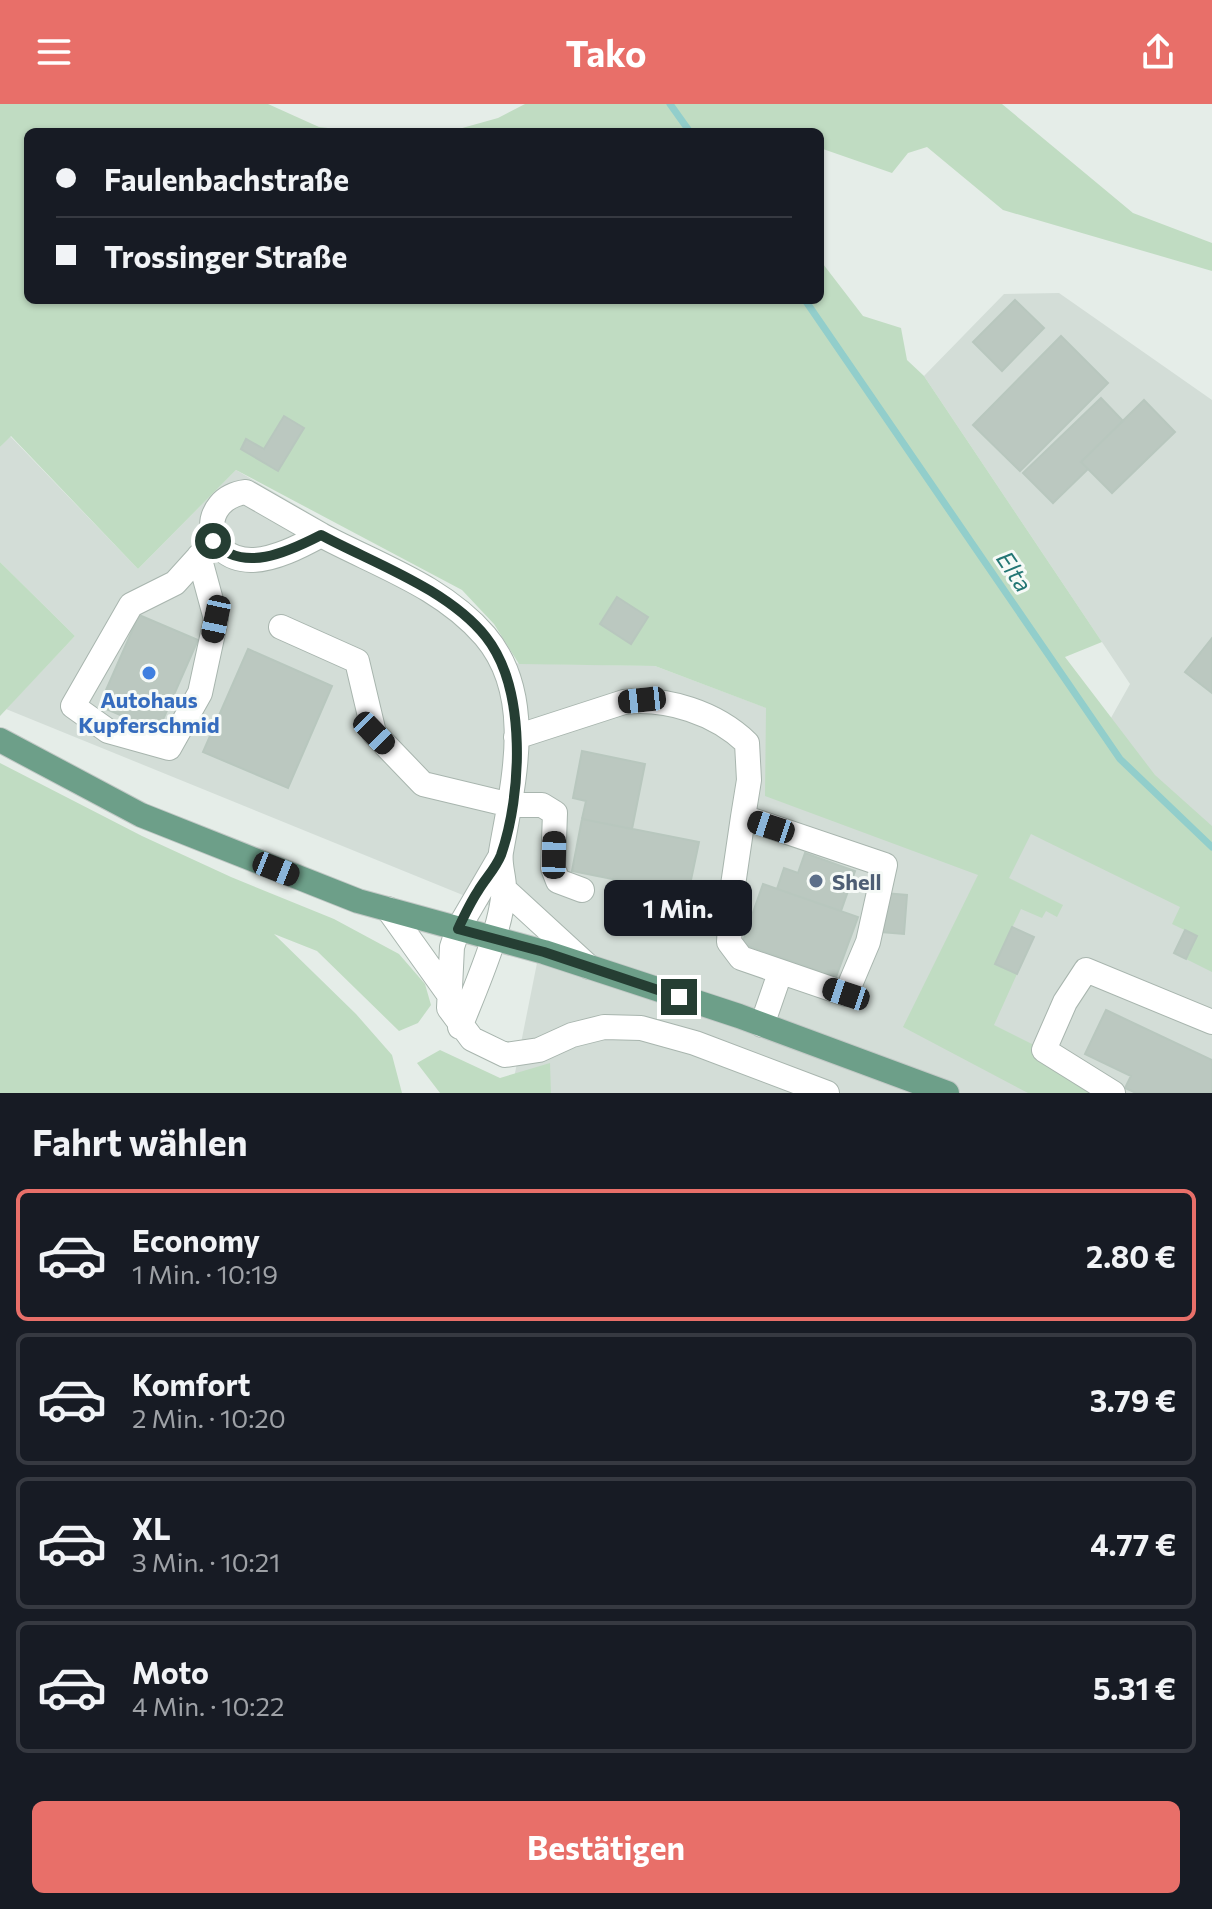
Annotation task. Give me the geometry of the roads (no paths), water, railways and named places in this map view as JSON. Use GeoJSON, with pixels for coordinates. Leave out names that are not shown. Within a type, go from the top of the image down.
{"type":"FeatureCollection","features":[{"type":"Feature","properties":{"kind":"main road"},"geometry":{"type":"LineString","coordinates":[[0,740],[141,815],[358,901],[589,967],[762,1025],[947,1093]]}},
{"type":"Feature","properties":{"kind":"street"},"geometry":{"type":"LineString","coordinates":[[206,548],[175,583],[131,605],[73,706],[108,731],[169,748],[200,693],[216,619],[206,548],[212,524],[218,506],[233,494],[246,492],[321,535],[424,587],[486,637],[508,678],[515,708],[516,737],[511,805],[500,857],[458,929],[452,947],[451,1014],[460,1027],[483,1046],[505,1055],[539,1050],[572,1035],[604,1027],[641,1028],[695,1043],[827,1093]]}},
{"type":"Feature","properties":{"kind":"street"},"geometry":{"type":"LineString","coordinates":[[206,548],[253,560],[298,547],[321,535]]}},
{"type":"Feature","properties":{"kind":"street"},"geometry":{"type":"LineString","coordinates":[[281,627],[357,661],[374,733],[423,784],[511,805],[542,805],[555,813],[553,868],[558,881],[582,890]]}},
{"type":"Feature","properties":{"kind":"street"},"geometry":{"type":"LineString","coordinates":[[516,737],[624,702],[642,700],[681,707],[730,727],[747,743],[749,780],[743,817],[732,892],[729,942],[741,958],[846,994],[868,942],[885,865],[743,817]]}},
{"type":"Feature","properties":{"kind":"street"},"geometry":{"type":"LineString","coordinates":[[460,1027],[493,938],[504,889],[500,857]]}},
{"type":"Feature","properties":{"kind":"street"},"geometry":{"type":"LineString","coordinates":[[504,889],[589,967]]}},
{"type":"Feature","properties":{"kind":"street"},"geometry":{"type":"LineString","coordinates":[[388,909],[450,996]]}},
{"type":"Feature","properties":{"kind":"street"},"geometry":{"type":"LineString","coordinates":[[1113,1093],[1044,1050],[1065,1002],[1086,970],[1212,1022]]}},
{"type":"Feature","properties":{"kind":"street"},"geometry":{"type":"LineString","coordinates":[[762,1025],[780,973]]}},
{"type":"Feature","properties":{"kind":"waterway","name":"Elta"},"geometry":{"type":"LineString","coordinates":[[670,104],[687,128]]}},
{"type":"Feature","properties":{"kind":"waterway","name":"Elta"},"geometry":{"type":"LineString","coordinates":[[808,304],[1120,759],[1212,847]]}},
{"type":"Feature","properties":{"kind":"place","name":"Autohaus Kupferschmid"},"geometry":{"type":"Point","coordinates":[149,673]}},
{"type":"Feature","properties":{"kind":"place","name":"Shell"},"geometry":{"type":"Point","coordinates":[816,881]}}]}
